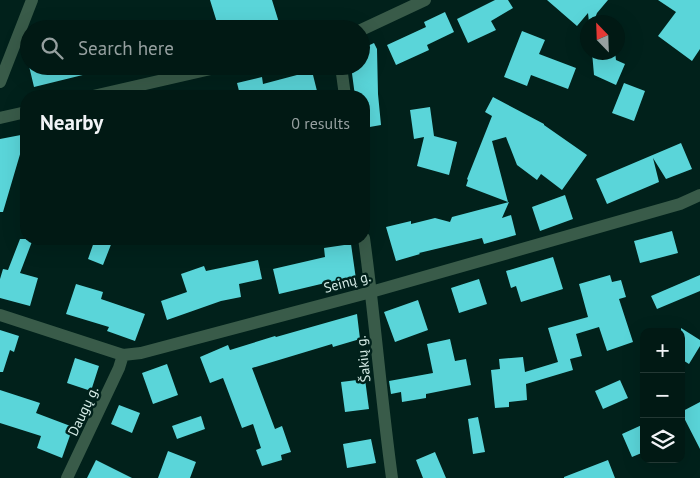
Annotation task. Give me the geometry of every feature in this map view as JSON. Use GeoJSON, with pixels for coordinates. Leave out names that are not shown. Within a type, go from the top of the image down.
{"type":"FeatureCollection","features":[{"type":"Feature","properties":{"kind":"street"},"geometry":{"type":"LineString","coordinates":[[24,20],[32,0]]}},
{"type":"Feature","properties":{"kind":"street"},"geometry":{"type":"LineString","coordinates":[[370,26],[425,0]]}},
{"type":"Feature","properties":{"kind":"street"},"geometry":{"type":"LineString","coordinates":[[0,82],[20,31]]}},
{"type":"Feature","properties":{"kind":"street"},"geometry":{"type":"LineString","coordinates":[[119,90],[185,75]]}},
{"type":"Feature","properties":{"kind":"street"},"geometry":{"type":"LineString","coordinates":[[342,75],[344,90]]}},
{"type":"Feature","properties":{"kind":"street"},"geometry":{"type":"LineString","coordinates":[[0,118],[20,113]]}},
{"type":"Feature","properties":{"kind":"street","name":"Seinų g."},"geometry":{"type":"LineString","coordinates":[[0,315],[124,355],[141,353],[371,292],[680,204],[700,195]]}},
{"type":"Feature","properties":{"kind":"street","name":"Šakių g."},"geometry":{"type":"LineString","coordinates":[[365,245],[392,478]]}},
{"type":"Feature","properties":{"kind":"street","name":"Daugų g."},"geometry":{"type":"LineString","coordinates":[[67,478],[124,355]]}},
{"type":"Feature","properties":{"kind":"building"},"geometry":{"type":"Polygon","coordinates":[[[210,0],[272,0],[278,20],[216,20],[210,0]]]}},
{"type":"Feature","properties":{"kind":"building"},"geometry":{"type":"Polygon","coordinates":[[[495,0],[508,0],[513,8],[491,21],[496,30],[468,43],[457,19],[495,0]]]}},
{"type":"Feature","properties":{"kind":"building"},"geometry":{"type":"Polygon","coordinates":[[[547,0],[608,0],[596,15],[588,15],[588,13],[586,15],[580,15],[580,22],[577,26],[547,0]]]}},
{"type":"Feature","properties":{"kind":"building"},"geometry":{"type":"Polygon","coordinates":[[[658,0],[700,0],[700,49],[692,61],[658,36],[676,12],[658,0]]]}},
{"type":"Feature","properties":{"kind":"building"},"geometry":{"type":"Polygon","coordinates":[[[445,12],[454,32],[427,45],[429,50],[396,65],[387,45],[426,27],[424,22],[445,12]]]}},
{"type":"Feature","properties":{"kind":"building"},"geometry":{"type":"Polygon","coordinates":[[[522,31],[545,40],[539,54],[576,68],[568,89],[531,75],[527,86],[504,77],[522,31]]]}},
{"type":"Feature","properties":{"kind":"building"},"geometry":{"type":"Polygon","coordinates":[[[374,43],[377,49],[381,125],[370,127],[370,90],[354,90],[352,75],[370,75],[370,45],[374,43]]]}},
{"type":"Feature","properties":{"kind":"building"},"geometry":{"type":"Polygon","coordinates":[[[593,60],[616,60],[625,64],[616,85],[594,75],[593,60]]]}},
{"type":"Feature","properties":{"kind":"building"},"geometry":{"type":"Polygon","coordinates":[[[31,75],[83,75],[34,87],[31,75]]]}},
{"type":"Feature","properties":{"kind":"building"},"geometry":{"type":"Polygon","coordinates":[[[297,75],[313,75],[317,90],[239,90],[237,83],[262,77],[263,84],[297,75]]]}},
{"type":"Feature","properties":{"kind":"building"},"geometry":{"type":"Polygon","coordinates":[[[624,83],[645,91],[634,121],[612,113],[624,83]]]}},
{"type":"Feature","properties":{"kind":"building"},"geometry":{"type":"Polygon","coordinates":[[[493,97],[544,124],[587,155],[562,190],[541,174],[537,180],[517,165],[506,137],[492,141],[508,202],[466,186],[492,116],[485,112],[493,97]]]}},
{"type":"Feature","properties":{"kind":"building"},"geometry":{"type":"Polygon","coordinates":[[[430,107],[434,136],[457,142],[449,175],[417,166],[424,137],[414,139],[410,110],[430,107]]]}},
{"type":"Feature","properties":{"kind":"building"},"geometry":{"type":"Polygon","coordinates":[[[20,135],[20,154],[3,212],[0,212],[0,139],[20,135]]]}},
{"type":"Feature","properties":{"kind":"building"},"geometry":{"type":"Polygon","coordinates":[[[681,143],[692,169],[666,179],[653,158],[659,182],[607,204],[596,179],[681,143]]]}},
{"type":"Feature","properties":{"kind":"building"},"geometry":{"type":"Polygon","coordinates":[[[565,195],[573,219],[540,231],[532,207],[565,195]]]}},
{"type":"Feature","properties":{"kind":"building"},"geometry":{"type":"Polygon","coordinates":[[[509,202],[502,218],[511,215],[516,235],[484,244],[482,238],[419,253],[396,261],[386,227],[411,221],[411,224],[435,218],[450,222],[452,217],[509,202]]]}},
{"type":"Feature","properties":{"kind":"building"},"geometry":{"type":"Polygon","coordinates":[[[672,231],[678,253],[640,263],[634,241],[672,231]]]}},
{"type":"Feature","properties":{"kind":"building"},"geometry":{"type":"Polygon","coordinates":[[[20,239],[20,245],[31,245],[20,273],[38,278],[30,306],[0,298],[0,279],[3,269],[8,270],[20,239]]]}},
{"type":"Feature","properties":{"kind":"building"},"geometry":{"type":"Polygon","coordinates":[[[93,245],[111,245],[103,265],[88,259],[93,245]]]}},
{"type":"Feature","properties":{"kind":"building"},"geometry":{"type":"Polygon","coordinates":[[[351,245],[356,279],[321,284],[279,294],[273,269],[325,257],[324,248],[351,245]]]}},
{"type":"Feature","properties":{"kind":"building"},"geometry":{"type":"Polygon","coordinates":[[[553,257],[563,289],[521,302],[516,286],[511,288],[506,271],[553,257]]]}},
{"type":"Feature","properties":{"kind":"building"},"geometry":{"type":"Polygon","coordinates":[[[258,260],[262,279],[239,284],[241,297],[221,301],[167,320],[161,301],[187,292],[181,274],[204,266],[206,271],[258,260]]]}},
{"type":"Feature","properties":{"kind":"building"},"geometry":{"type":"Polygon","coordinates":[[[610,275],[612,282],[621,280],[626,297],[619,299],[633,342],[607,351],[599,327],[576,334],[582,356],[570,359],[573,370],[526,384],[527,400],[509,402],[509,407],[495,408],[491,370],[500,369],[499,359],[523,357],[525,372],[558,362],[548,328],[588,317],[579,284],[610,275]]]}},
{"type":"Feature","properties":{"kind":"building"},"geometry":{"type":"Polygon","coordinates":[[[700,275],[700,291],[657,309],[651,296],[700,275]]]}},
{"type":"Feature","properties":{"kind":"building"},"geometry":{"type":"Polygon","coordinates":[[[479,279],[487,304],[459,313],[451,288],[479,279]]]}},
{"type":"Feature","properties":{"kind":"building"},"geometry":{"type":"Polygon","coordinates":[[[76,284],[103,292],[101,299],[145,314],[135,341],[107,331],[109,327],[66,314],[76,284]]]}},
{"type":"Feature","properties":{"kind":"building"},"geometry":{"type":"Polygon","coordinates":[[[418,300],[428,330],[395,342],[384,312],[418,300]]]}},
{"type":"Feature","properties":{"kind":"building"},"geometry":{"type":"Polygon","coordinates":[[[357,314],[360,339],[333,347],[332,344],[252,368],[275,429],[282,426],[291,452],[281,455],[282,460],[262,466],[256,450],[261,448],[253,424],[242,428],[223,378],[210,383],[200,357],[228,345],[230,350],[357,314]]]}},
{"type":"Feature","properties":{"kind":"building"},"geometry":{"type":"Polygon","coordinates":[[[0,330],[19,336],[14,352],[10,350],[3,372],[0,372],[0,330]]]}},
{"type":"Feature","properties":{"kind":"building"},"geometry":{"type":"Polygon","coordinates":[[[685,331],[700,340],[700,346],[689,364],[685,362],[685,331]]]}},
{"type":"Feature","properties":{"kind":"building"},"geometry":{"type":"Polygon","coordinates":[[[450,339],[455,361],[466,359],[471,385],[426,394],[426,398],[402,402],[401,392],[391,394],[389,381],[433,373],[427,344],[450,339]]]}},
{"type":"Feature","properties":{"kind":"building"},"geometry":{"type":"Polygon","coordinates":[[[75,358],[99,366],[91,391],[67,383],[75,358]]]}},
{"type":"Feature","properties":{"kind":"building"},"geometry":{"type":"Polygon","coordinates":[[[167,364],[178,395],[153,404],[142,373],[167,364]]]}},
{"type":"Feature","properties":{"kind":"building"},"geometry":{"type":"Polygon","coordinates":[[[365,379],[369,409],[345,412],[341,382],[365,379]]]}},
{"type":"Feature","properties":{"kind":"building"},"geometry":{"type":"Polygon","coordinates":[[[620,380],[628,398],[603,409],[595,391],[620,380]]]}},
{"type":"Feature","properties":{"kind":"building"},"geometry":{"type":"Polygon","coordinates":[[[0,390],[40,403],[36,413],[73,427],[62,458],[37,448],[41,436],[0,423],[0,390]]]}},
{"type":"Feature","properties":{"kind":"building"},"geometry":{"type":"Polygon","coordinates":[[[700,402],[700,449],[685,420],[685,410],[700,402]]]}},
{"type":"Feature","properties":{"kind":"building"},"geometry":{"type":"Polygon","coordinates":[[[119,405],[140,413],[132,433],[111,424],[119,405]]]}},
{"type":"Feature","properties":{"kind":"building"},"geometry":{"type":"Polygon","coordinates":[[[201,416],[205,429],[177,439],[172,426],[201,416]]]}},
{"type":"Feature","properties":{"kind":"building"},"geometry":{"type":"Polygon","coordinates":[[[478,417],[485,452],[473,454],[468,419],[478,417]]]}},
{"type":"Feature","properties":{"kind":"building"},"geometry":{"type":"Polygon","coordinates":[[[640,426],[640,454],[632,457],[622,434],[640,426]]]}},
{"type":"Feature","properties":{"kind":"building"},"geometry":{"type":"Polygon","coordinates":[[[371,439],[376,463],[347,468],[343,444],[371,439]]]}},
{"type":"Feature","properties":{"kind":"building"},"geometry":{"type":"Polygon","coordinates":[[[168,451],[196,462],[190,478],[158,478],[168,451]]]}},
{"type":"Feature","properties":{"kind":"building"},"geometry":{"type":"Polygon","coordinates":[[[435,452],[446,478],[423,478],[416,460],[435,452]]]}},
{"type":"Feature","properties":{"kind":"building"},"geometry":{"type":"Polygon","coordinates":[[[96,460],[132,478],[87,478],[96,460]]]}},
{"type":"Feature","properties":{"kind":"building"},"geometry":{"type":"Polygon","coordinates":[[[608,460],[615,478],[564,478],[564,477],[608,460]]]}}]}
